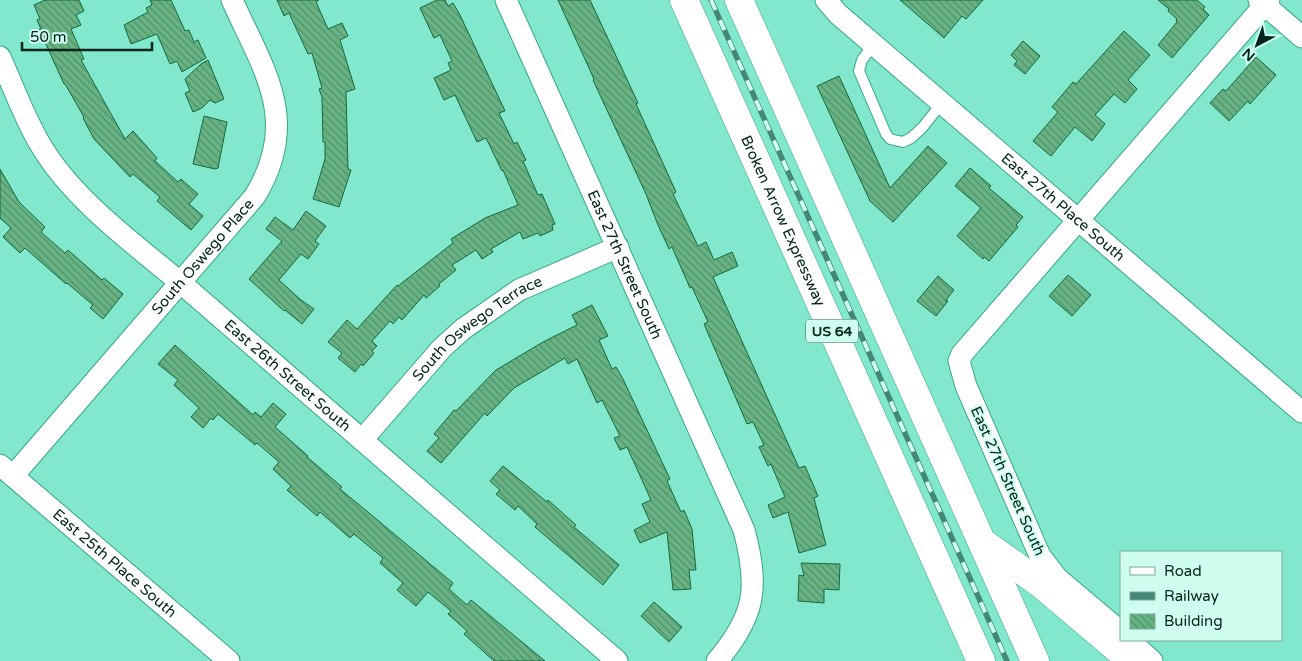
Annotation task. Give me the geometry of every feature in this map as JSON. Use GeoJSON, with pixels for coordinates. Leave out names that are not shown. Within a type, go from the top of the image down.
{"type":"FeatureCollection","features":[{"type":"Feature","properties":{"kind":"highway","name":"Broken Arrow Expressway"},"geometry":{"type":"LineString","coordinates":[[684,0],[981,661]]}},
{"type":"Feature","properties":{"kind":"highway","name":"US 64"},"geometry":{"type":"LineString","coordinates":[[739,0],[1035,661]]}},
{"type":"Feature","properties":{"kind":"highway"},"geometry":{"type":"LineString","coordinates":[[981,541],[1041,584],[1132,661]]}},
{"type":"Feature","properties":{"kind":"street","name":"South Oswego Place"},"geometry":{"type":"LineString","coordinates":[[6,471],[181,283],[255,196],[265,179],[272,161],[277,136],[275,102],[232,0]]}},
{"type":"Feature","properties":{"kind":"street","name":"East 27th Street South"},"geometry":{"type":"LineString","coordinates":[[506,0],[744,530],[751,555],[752,592],[741,630],[717,661]]}},
{"type":"Feature","properties":{"kind":"street","name":"East 27th Place South"},"geometry":{"type":"LineString","coordinates":[[826,0],[838,14],[1302,412]]}},
{"type":"Feature","properties":{"kind":"street","name":"East 27th Street South"},"geometry":{"type":"LineString","coordinates":[[1120,631],[1057,578],[1040,556],[966,386],[959,362],[962,354],[1264,2]]}},
{"type":"Feature","properties":{"kind":"street"},"geometry":{"type":"LineString","coordinates":[[1264,2],[1302,37]]}},
{"type":"Feature","properties":{"kind":"street","name":"East 26th Street South"},"geometry":{"type":"LineString","coordinates":[[0,57],[40,144],[56,168],[78,193],[114,227],[617,661]]}},
{"type":"Feature","properties":{"kind":"street","name":"South Oswego Terrace"},"geometry":{"type":"LineString","coordinates":[[362,440],[442,348],[463,328],[519,290],[618,247]]}},
{"type":"Feature","properties":{"kind":"street","name":"East 25th Place South"},"geometry":{"type":"LineString","coordinates":[[6,471],[229,661]]}},
{"type":"Feature","properties":{"kind":"street"},"geometry":{"type":"LineString","coordinates":[[1130,641],[1152,661]]}},
{"type":"Feature","properties":{"kind":"lane"},"geometry":{"type":"LineString","coordinates":[[874,44],[862,60],[859,70],[886,134],[890,139],[903,142],[911,138],[942,103]]}},
{"type":"Feature","properties":{"kind":"building"},"geometry":{"type":"Polygon","coordinates":[[[45,0],[79,0],[84,11],[76,15],[81,25],[71,29],[84,59],[81,60],[125,139],[133,131],[157,158],[155,161],[178,182],[181,179],[198,194],[189,204],[203,216],[191,230],[157,201],[160,197],[133,174],[130,177],[94,139],[84,117],[64,84],[39,29],[41,29],[37,20],[40,19],[34,5],[45,0]]]}},
{"type":"Feature","properties":{"kind":"building"},"geometry":{"type":"Polygon","coordinates":[[[150,0],[171,0],[185,31],[189,30],[194,42],[198,40],[206,58],[182,72],[177,61],[170,64],[157,34],[131,44],[124,25],[148,12],[146,8],[152,5],[150,0]]]}},
{"type":"Feature","properties":{"kind":"building"},"geometry":{"type":"Polygon","coordinates":[[[277,0],[319,0],[316,2],[328,29],[342,23],[348,36],[340,40],[355,89],[346,92],[348,169],[351,170],[339,207],[313,199],[325,159],[322,97],[319,89],[322,88],[312,53],[308,54],[289,13],[284,16],[277,0]]]}},
{"type":"Feature","properties":{"kind":"building"},"geometry":{"type":"Polygon","coordinates":[[[437,0],[445,0],[448,6],[453,3],[460,15],[505,111],[499,113],[514,144],[517,142],[526,160],[523,161],[538,195],[542,194],[555,224],[552,225],[553,230],[540,236],[538,233],[523,239],[520,232],[491,249],[493,252],[482,259],[476,250],[452,265],[456,270],[439,284],[440,286],[426,298],[424,295],[402,320],[399,317],[393,324],[390,321],[372,341],[377,346],[372,351],[374,353],[355,372],[338,358],[342,353],[328,342],[347,320],[357,329],[397,285],[453,243],[451,239],[485,218],[518,205],[503,170],[486,138],[477,142],[455,95],[444,100],[434,78],[451,70],[448,63],[452,61],[440,35],[434,38],[420,8],[437,0]]]}},
{"type":"Feature","properties":{"kind":"building"},"geometry":{"type":"Polygon","coordinates":[[[558,0],[590,0],[638,103],[636,104],[676,192],[673,194],[698,246],[706,242],[714,260],[732,252],[738,266],[713,277],[799,468],[805,466],[818,496],[814,498],[826,545],[799,553],[788,512],[773,518],[768,505],[785,497],[771,464],[768,466],[759,447],[764,445],[753,422],[747,424],[704,324],[708,322],[692,287],[690,288],[672,247],[669,249],[558,0]]]}},
{"type":"Feature","properties":{"kind":"building"},"geometry":{"type":"Polygon","coordinates":[[[900,0],[983,0],[966,19],[962,16],[944,38],[900,0]]]}},
{"type":"Feature","properties":{"kind":"building"},"geometry":{"type":"Polygon","coordinates":[[[1158,0],[1197,0],[1205,7],[1203,9],[1209,15],[1172,58],[1158,45],[1177,22],[1177,19],[1158,0]]]}},
{"type":"Feature","properties":{"kind":"building"},"geometry":{"type":"Polygon","coordinates":[[[1124,31],[1150,55],[1128,80],[1137,89],[1125,103],[1114,94],[1095,115],[1105,124],[1092,141],[1075,127],[1051,156],[1033,141],[1058,112],[1052,107],[1073,82],[1076,84],[1124,31]]]}},
{"type":"Feature","properties":{"kind":"building"},"geometry":{"type":"Polygon","coordinates":[[[1023,41],[1040,56],[1025,74],[1014,65],[1017,61],[1011,55],[1023,41]]]}},
{"type":"Feature","properties":{"kind":"building"},"geometry":{"type":"Polygon","coordinates":[[[1256,57],[1276,75],[1250,104],[1248,101],[1229,121],[1210,103],[1223,89],[1226,91],[1256,57]]]}},
{"type":"Feature","properties":{"kind":"building"},"geometry":{"type":"Polygon","coordinates":[[[208,60],[224,99],[215,103],[210,100],[202,108],[193,112],[185,93],[190,91],[185,79],[208,60]]]}},
{"type":"Feature","properties":{"kind":"building"},"geometry":{"type":"Polygon","coordinates":[[[839,76],[890,188],[928,146],[947,163],[893,222],[870,201],[817,86],[839,76]]]}},
{"type":"Feature","properties":{"kind":"building"},"geometry":{"type":"Polygon","coordinates":[[[204,116],[227,122],[218,168],[215,169],[193,164],[204,116]]]}},
{"type":"Feature","properties":{"kind":"building"},"geometry":{"type":"Polygon","coordinates":[[[970,168],[991,186],[989,188],[1023,217],[1016,225],[1018,227],[989,261],[984,257],[983,259],[957,236],[981,208],[955,186],[970,168]]]}},
{"type":"Feature","properties":{"kind":"building"},"geometry":{"type":"Polygon","coordinates":[[[0,169],[19,202],[45,227],[41,232],[65,253],[68,250],[102,280],[104,278],[123,294],[103,319],[90,308],[93,305],[25,248],[20,253],[3,237],[11,228],[0,218],[0,169]]]}},
{"type":"Feature","properties":{"kind":"building"},"geometry":{"type":"Polygon","coordinates":[[[306,211],[326,226],[315,241],[319,244],[308,259],[301,254],[279,280],[314,309],[302,324],[284,311],[249,279],[282,241],[266,229],[275,217],[293,230],[306,211]]]}},
{"type":"Feature","properties":{"kind":"building"},"geometry":{"type":"Polygon","coordinates":[[[1068,275],[1091,295],[1072,316],[1049,296],[1068,275]]]}},
{"type":"Feature","properties":{"kind":"building"},"geometry":{"type":"Polygon","coordinates":[[[938,276],[954,290],[936,316],[917,301],[938,276]]]}},
{"type":"Feature","properties":{"kind":"building"},"geometry":{"type":"Polygon","coordinates":[[[592,305],[608,336],[599,340],[612,369],[616,367],[623,379],[670,479],[667,481],[681,512],[684,510],[692,529],[696,570],[689,570],[691,589],[673,590],[667,532],[640,543],[634,530],[650,522],[642,504],[651,500],[627,447],[620,450],[614,438],[620,436],[602,400],[597,403],[577,359],[568,364],[565,358],[514,388],[487,416],[485,413],[441,463],[427,451],[439,438],[434,434],[454,410],[456,411],[496,370],[543,342],[577,325],[572,315],[592,305]]]}},
{"type":"Feature","properties":{"kind":"building"},"geometry":{"type":"Polygon","coordinates":[[[175,345],[253,415],[255,412],[261,417],[273,403],[286,414],[275,427],[342,487],[340,489],[453,583],[449,589],[467,605],[471,600],[545,661],[494,661],[464,634],[467,631],[448,614],[451,611],[428,592],[416,606],[397,590],[403,583],[380,563],[383,558],[354,534],[350,538],[320,512],[317,516],[287,490],[291,486],[273,469],[279,462],[257,443],[255,445],[218,414],[213,420],[211,418],[203,428],[191,417],[199,408],[174,385],[178,380],[158,364],[175,345]]]}},
{"type":"Feature","properties":{"kind":"building"},"geometry":{"type":"Polygon","coordinates":[[[503,466],[547,502],[548,500],[576,525],[574,527],[619,565],[603,585],[535,527],[537,524],[518,506],[515,510],[496,494],[500,490],[490,481],[503,466]]]}},
{"type":"Feature","properties":{"kind":"building"},"geometry":{"type":"Polygon","coordinates":[[[801,563],[840,564],[839,590],[824,589],[824,603],[798,601],[799,575],[804,576],[801,563]]]}},
{"type":"Feature","properties":{"kind":"building"},"geometry":{"type":"Polygon","coordinates":[[[654,602],[682,627],[669,642],[641,616],[654,602]]]}},
{"type":"Feature","properties":{"kind":"railway"},"geometry":{"type":"LineString","coordinates":[[711,0],[1007,661]]}}]}
